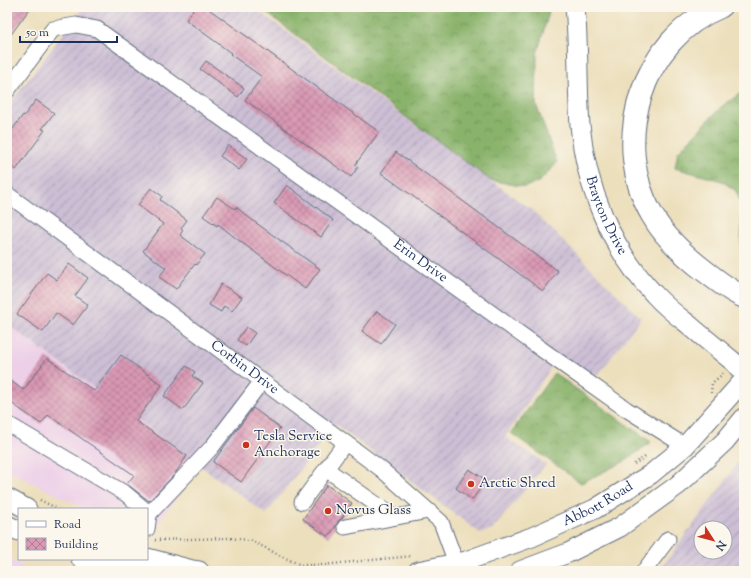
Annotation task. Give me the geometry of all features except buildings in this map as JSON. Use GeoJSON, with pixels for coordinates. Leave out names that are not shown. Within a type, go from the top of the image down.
{"type":"FeatureCollection","features":[{"type":"Feature","properties":{"kind":"highway"},"geometry":{"type":"LineString","coordinates":[[720,7],[696,20],[660,55],[644,85],[639,100],[635,120],[633,153],[644,201],[667,237],[677,248],[725,287],[744,297]]}},
{"type":"Feature","properties":{"kind":"main road","name":"Brayton Drive"},"geometry":{"type":"LineString","coordinates":[[575,7],[580,126],[583,148],[594,194],[607,225],[631,265],[652,292],[673,312],[735,363],[744,374]]}},
{"type":"Feature","properties":{"kind":"main road","name":"Abbott Road"},"geometry":{"type":"LineString","coordinates":[[417,563],[456,567],[466,561],[532,538],[595,509],[651,474],[684,446],[744,380]]}},
{"type":"Feature","properties":{"kind":"main road","name":"Abbott Road"},"geometry":{"type":"LineString","coordinates":[[520,571],[568,553],[620,527],[678,484],[725,441],[744,418]]}},
{"type":"Feature","properties":{"kind":"main road"},"geometry":{"type":"LineString","coordinates":[[7,498],[25,508]]}},
{"type":"Feature","properties":{"kind":"main road"},"geometry":{"type":"LineString","coordinates":[[7,525],[18,530]]}},
{"type":"Feature","properties":{"kind":"main road"},"geometry":{"type":"LineString","coordinates":[[148,527],[193,571]]}},
{"type":"Feature","properties":{"kind":"main road"},"geometry":{"type":"LineString","coordinates":[[99,565],[131,564],[160,571]]}},
{"type":"Feature","properties":{"kind":"street","name":"Erin Drive"},"geometry":{"type":"LineString","coordinates":[[7,91],[53,29],[76,25],[97,30],[558,361],[626,409],[684,446]]}},
{"type":"Feature","properties":{"kind":"street","name":"Corbin Drive"},"geometry":{"type":"LineString","coordinates":[[7,194],[381,469],[441,522],[456,567]]}},
{"type":"Feature","properties":{"kind":"street"},"geometry":{"type":"LineString","coordinates":[[148,527],[212,447],[262,381]]}},
{"type":"Feature","properties":{"kind":"street"},"geometry":{"type":"LineString","coordinates":[[7,426],[11,426],[126,494],[135,508]]}},
{"type":"Feature","properties":{"kind":"street"},"geometry":{"type":"LineString","coordinates":[[302,502],[345,443]]}},
{"type":"Feature","properties":{"kind":"street"},"geometry":{"type":"LineString","coordinates":[[326,469],[394,517]]}},
{"type":"Feature","properties":{"kind":"street"},"geometry":{"type":"LineString","coordinates":[[345,527],[428,511]]}},
{"type":"Feature","properties":{"kind":"street"},"geometry":{"type":"LineString","coordinates":[[644,571],[668,539]]}},
{"type":"Feature","properties":{"kind":"path"},"geometry":{"type":"LineString","coordinates":[[710,397],[712,383]]}},
{"type":"Feature","properties":{"kind":"path"},"geometry":{"type":"LineString","coordinates":[[632,466],[650,454]]}},
{"type":"Feature","properties":{"kind":"path"},"geometry":{"type":"LineString","coordinates":[[148,527],[159,541],[227,538],[250,540],[301,565],[417,563]]}},
{"type":"Feature","properties":{"kind":"shaded area"},"geometry":{"type":"Polygon","coordinates":[[[84,7],[253,7],[533,211],[641,318],[598,375],[552,366],[505,437],[546,464],[492,530],[480,533],[335,424],[266,514],[7,324],[7,107],[84,7]]]}},
{"type":"Feature","properties":{"kind":"shaded area"},"geometry":{"type":"Polygon","coordinates":[[[7,324],[199,465],[151,534],[148,508],[83,508],[7,470],[7,324]]]}},
{"type":"Feature","properties":{"kind":"shaded area"},"geometry":{"type":"Polygon","coordinates":[[[744,455],[744,571],[659,571],[693,525],[693,560],[733,560],[733,520],[696,520],[744,455]]]}},
{"type":"Feature","properties":{"kind":"shaded area"},"geometry":{"type":"Polygon","coordinates":[[[7,557],[30,571],[7,571],[7,557]]]}},
{"type":"Feature","properties":{"kind":"green space"},"geometry":{"type":"Polygon","coordinates":[[[259,7],[548,7],[549,12],[537,54],[536,104],[557,163],[540,181],[525,187],[490,180],[259,7]]]}},
{"type":"Feature","properties":{"kind":"green space"},"geometry":{"type":"Polygon","coordinates":[[[744,91],[744,255],[741,252],[742,206],[736,191],[722,181],[675,168],[678,152],[721,107],[744,91]]]}},
{"type":"Feature","properties":{"kind":"green space"},"geometry":{"type":"Polygon","coordinates":[[[554,373],[651,442],[625,461],[581,483],[511,433],[554,373]]]}},
{"type":"Feature","properties":{"kind":"place","name":"Tesla Service Anchorage"},"geometry":{"type":"Point","coordinates":[246,445]}},
{"type":"Feature","properties":{"kind":"place","name":"Arctic Shred"},"geometry":{"type":"Point","coordinates":[471,484]}},
{"type":"Feature","properties":{"kind":"place","name":"Novus Glass"},"geometry":{"type":"Point","coordinates":[328,511]}}]}
